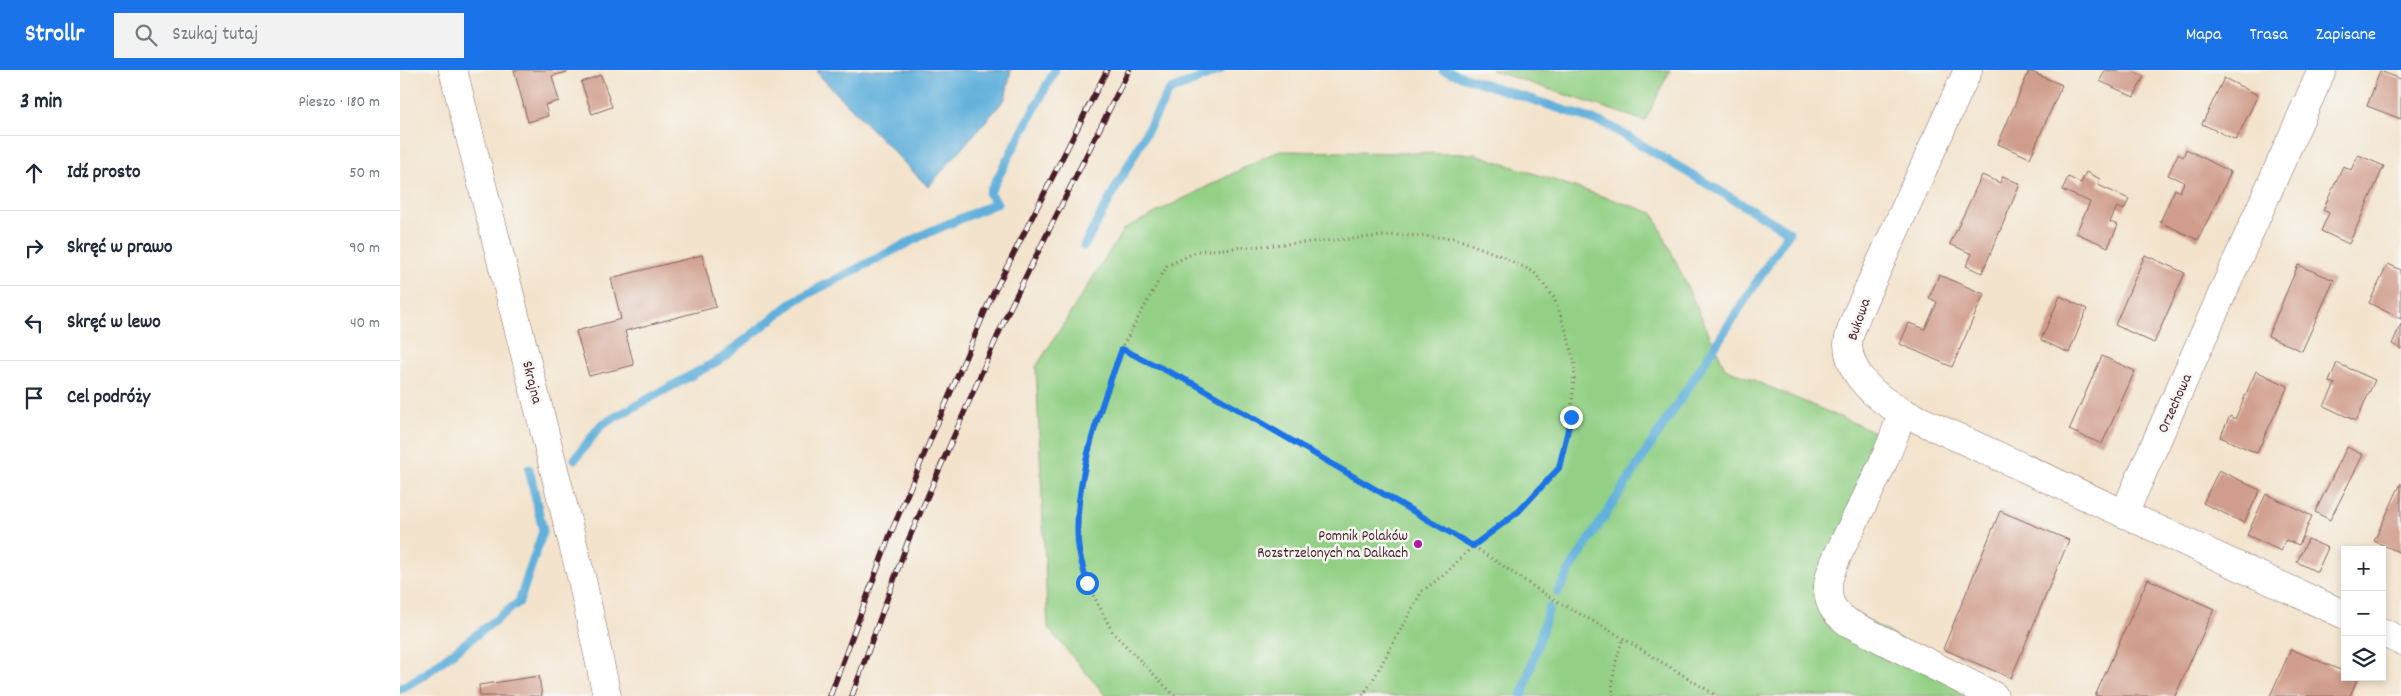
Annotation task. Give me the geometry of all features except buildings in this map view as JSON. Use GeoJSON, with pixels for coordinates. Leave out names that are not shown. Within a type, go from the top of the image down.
{"type":"FeatureCollection","features":[{"type":"Feature","properties":{"kind":"street","name":"Skrajna"},"geometry":{"type":"LineString","coordinates":[[453,70],[582,580],[607,696]]}},
{"type":"Feature","properties":{"kind":"street","name":"Bukowa"},"geometry":{"type":"LineString","coordinates":[[1968,70],[1857,314],[1848,343],[1854,371],[1885,403],[2124,514]]}},
{"type":"Feature","properties":{"kind":"street","name":"Orzechowa"},"geometry":{"type":"LineString","coordinates":[[2124,514],[2322,70]]}},
{"type":"Feature","properties":{"kind":"street"},"geometry":{"type":"LineString","coordinates":[[1902,412],[1894,440],[1840,552],[1828,583],[1828,596],[1835,614],[1849,623],[1994,696]]}},
{"type":"Feature","properties":{"kind":"street"},"geometry":{"type":"LineString","coordinates":[[2124,514],[2341,613]]}},
{"type":"Feature","properties":{"kind":"street"},"geometry":{"type":"LineString","coordinates":[[2386,634],[2401,641]]}},
{"type":"Feature","properties":{"kind":"path"},"geometry":{"type":"LineString","coordinates":[[1175,696],[1113,633],[1087,583],[1078,542],[1080,495],[1101,405],[1122,349],[1168,266],[1198,251],[1396,235],[1455,238],[1501,256],[1534,272],[1554,298],[1567,333],[1575,366],[1571,417],[1559,468],[1519,511],[1473,546],[1445,574],[1422,591],[1362,696]]}},
{"type":"Feature","properties":{"kind":"path"},"geometry":{"type":"LineString","coordinates":[[1122,349],[1196,385],[1473,546],[1546,596],[1623,638],[1717,696]]}},
{"type":"Feature","properties":{"kind":"path"},"geometry":{"type":"LineString","coordinates":[[1613,696],[1612,685],[1615,664],[1623,638]]}},
{"type":"Feature","properties":{"kind":"green space"},"geometry":{"type":"Polygon","coordinates":[[[1491,70],[1670,70],[1645,121],[1491,70]]]}},
{"type":"Feature","properties":{"kind":"green space"},"geometry":{"type":"Polygon","coordinates":[[[1277,151],[1475,154],[1653,213],[1725,368],[1894,440],[1829,597],[1994,696],[1106,696],[1048,628],[1036,367],[1124,229],[1277,151]]]}},
{"type":"Feature","properties":{"kind":"water"},"geometry":{"type":"Polygon","coordinates":[[[818,70],[1011,70],[1005,99],[928,187],[817,73],[818,70]]]}},
{"type":"Feature","properties":{"kind":"waterway"},"geometry":{"type":"LineString","coordinates":[[575,459],[601,425],[721,359],[796,300],[927,233],[997,203],[989,194],[1055,70]]}},
{"type":"Feature","properties":{"kind":"waterway"},"geometry":{"type":"LineString","coordinates":[[1084,246],[1169,91],[1220,70]]}},
{"type":"Feature","properties":{"kind":"waterway"},"geometry":{"type":"LineString","coordinates":[[1443,70],[1606,124],[1789,232],[1569,571],[1558,592]]}},
{"type":"Feature","properties":{"kind":"waterway"},"geometry":{"type":"LineString","coordinates":[[400,689],[424,675],[519,602],[543,531],[529,469]]}},
{"type":"Feature","properties":{"kind":"waterway"},"geometry":{"type":"LineString","coordinates":[[1522,696],[1549,608]]}},
{"type":"Feature","properties":{"kind":"railway"},"geometry":{"type":"LineString","coordinates":[[830,696],[890,535],[989,302],[1107,70]]}},
{"type":"Feature","properties":{"kind":"railway"},"geometry":{"type":"LineString","coordinates":[[852,696],[908,541],[1008,312],[1129,70]]}},
{"type":"Feature","properties":{"kind":"place","name":"Pomnik Polaków Rozstrzelonych na Dalkach"},"geometry":{"type":"Point","coordinates":[1418,544]}},
{"type":"Feature","properties":{"kind":"route"},"geometry":{"type":"LineString","coordinates":[[1087,583],[1078,542],[1080,495],[1101,405],[1122,349],[1196,385],[1473,546],[1519,511],[1559,468],[1571,417]]}}]}
